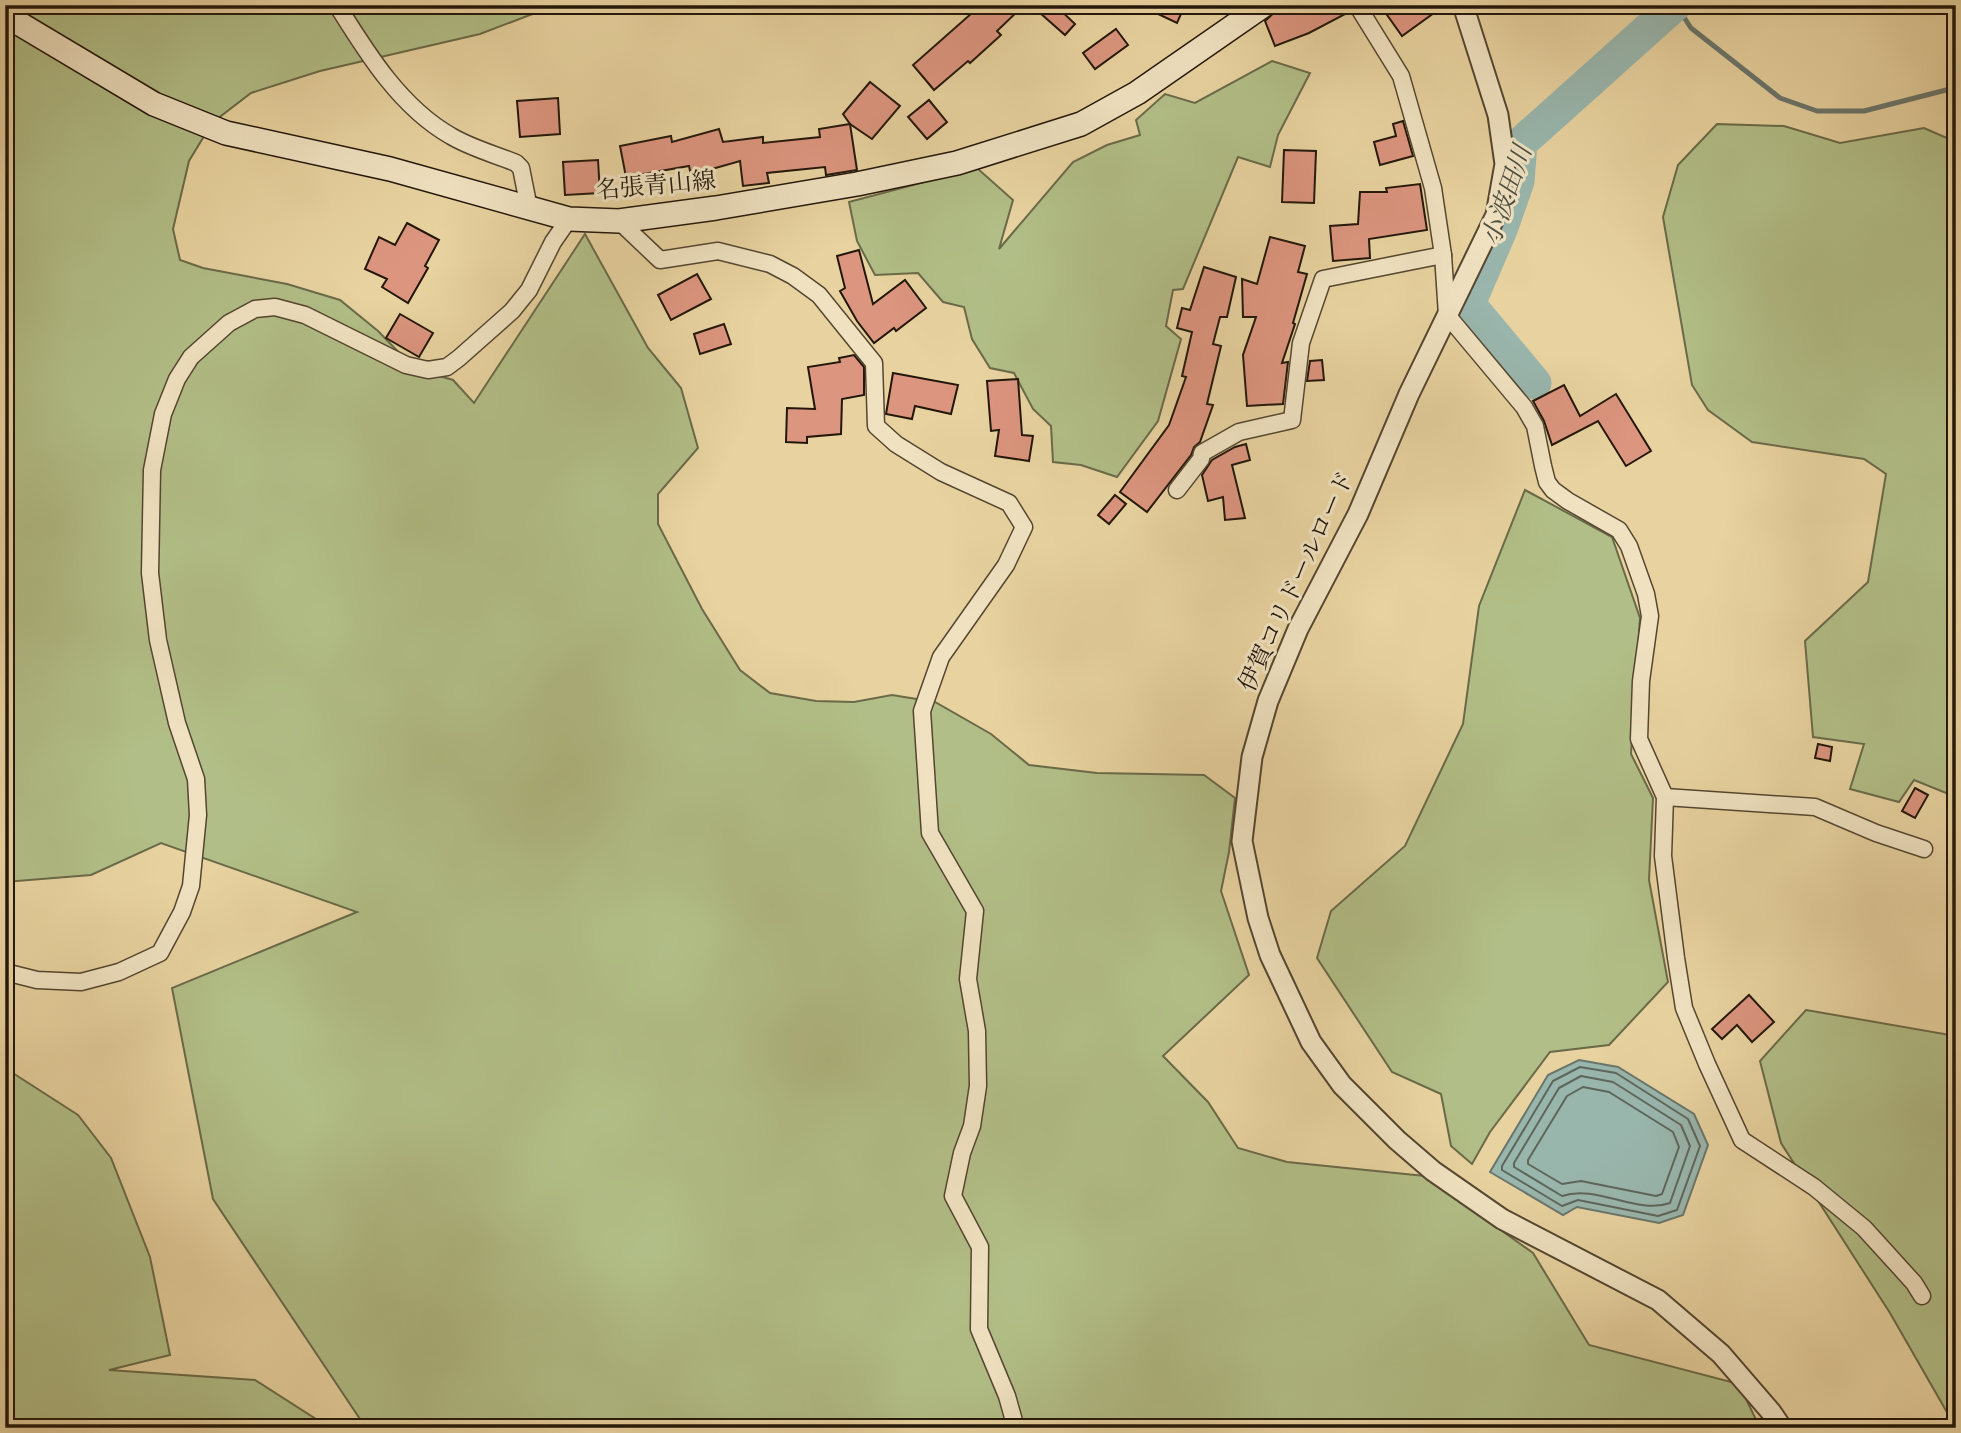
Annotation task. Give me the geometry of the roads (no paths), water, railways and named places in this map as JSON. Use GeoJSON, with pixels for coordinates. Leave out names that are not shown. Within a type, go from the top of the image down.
{"type":"FeatureCollection","features":[{"type":"Feature","properties":{"kind":"main road","name":"名張青山線"},"geometry":{"type":"LineString","coordinates":[[5,15],[154,104],[226,133],[390,169],[569,219],[619,221],[716,208],[957,163],[1081,124],[1138,93],[1264,5]]}},
{"type":"Feature","properties":{"kind":"street"},"geometry":{"type":"LineString","coordinates":[[337,5],[373,61],[414,108],[433,125],[468,145],[516,163],[521,168],[529,208]]}},
{"type":"Feature","properties":{"kind":"street"},"geometry":{"type":"LineString","coordinates":[[1357,5],[1401,76],[1433,188],[1443,256],[1447,315],[1524,407],[1535,426],[1547,482],[1568,501],[1619,530],[1629,546],[1646,594],[1650,616],[1641,681],[1639,739],[1665,797],[1663,856],[1684,1008],[1742,1140],[1814,1187],[1864,1228],[1914,1283],[1922,1296]]}},
{"type":"Feature","properties":{"kind":"street","name":"伊賀コリドールロード"},"geometry":{"type":"LineString","coordinates":[[1463,5],[1497,115],[1505,164],[1496,215],[1409,394],[1358,514],[1298,629],[1268,701],[1252,757],[1242,841],[1258,918],[1270,955],[1311,1042],[1342,1085],[1397,1140],[1433,1171],[1502,1219],[1658,1300],[1721,1354],[1782,1428]]}},
{"type":"Feature","properties":{"kind":"street"},"geometry":{"type":"LineString","coordinates":[[5,972],[37,980],[81,982],[119,972],[160,953],[182,912],[191,886],[198,816],[196,779],[177,723],[158,640],[150,573],[152,470],[163,414],[177,379],[191,357],[229,323],[255,309],[275,307],[305,316],[406,365],[428,370],[447,367],[521,300],[569,219]]}},
{"type":"Feature","properties":{"kind":"street"},"geometry":{"type":"LineString","coordinates":[[619,221],[660,260],[718,251],[769,264],[793,276],[819,295],[874,363],[876,426],[896,444],[941,472],[1009,503],[1024,527],[1006,565],[941,657],[922,711],[930,833],[975,911],[968,979],[977,1031],[978,1086],[972,1126],[961,1153],[953,1196],[980,1247],[979,1329],[1007,1396],[1016,1428]]}},
{"type":"Feature","properties":{"kind":"street"},"geometry":{"type":"LineString","coordinates":[[1178,490],[1201,459],[1202,453],[1239,432],[1292,420],[1301,343],[1323,279],[1443,256]]}},
{"type":"Feature","properties":{"kind":"street"},"geometry":{"type":"LineString","coordinates":[[1665,797],[1815,807],[1876,833],[1924,849]]}},
{"type":"Feature","properties":{"kind":"water"},"geometry":{"type":"Polygon","coordinates":[[[1579,1060],[1618,1067],[1694,1114],[1708,1145],[1683,1215],[1659,1223],[1577,1207],[1563,1215],[1490,1172],[1548,1075],[1579,1060]]]}},
{"type":"Feature","properties":{"kind":"waterway","name":"小波田川"},"geometry":{"type":"LineString","coordinates":[[1535,383],[1469,304],[1502,227],[1518,181],[1521,143],[1675,5]]}},
{"type":"Feature","properties":{"kind":"waterway"},"geometry":{"type":"LineString","coordinates":[[1676,5],[1691,28],[1780,98],[1817,111],[1864,111],[1950,89],[1956,90]]}}]}
